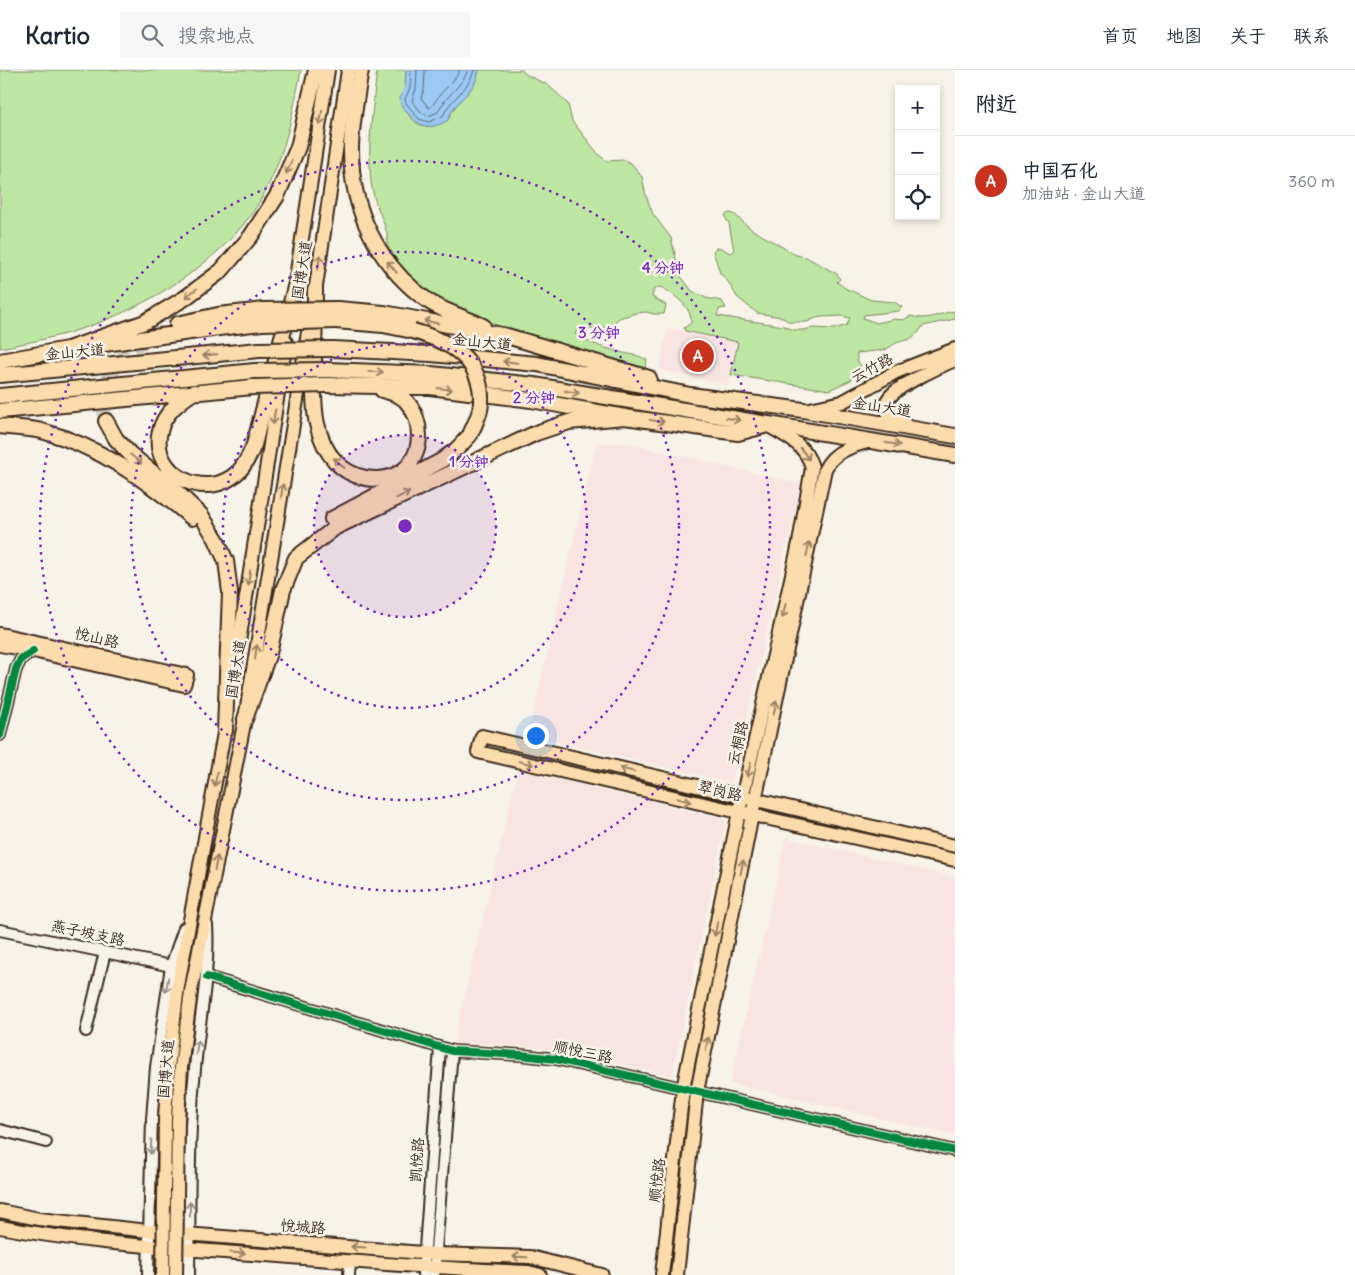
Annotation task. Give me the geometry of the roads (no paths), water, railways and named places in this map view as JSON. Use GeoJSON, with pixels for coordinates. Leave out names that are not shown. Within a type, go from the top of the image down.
{"type":"FeatureCollection","features":[{"type":"Feature","properties":{"kind":"highway"},"geometry":{"type":"LineString","coordinates":[[66,350],[145,322],[185,298],[221,270],[250,236],[277,196],[298,147],[316,70]]}},
{"type":"Feature","properties":{"kind":"highway"},"geometry":{"type":"LineString","coordinates":[[361,70],[351,145],[352,172],[357,200],[376,245],[404,282],[429,302],[507,336]]}},
{"type":"Feature","properties":{"kind":"highway"},"geometry":{"type":"LineString","coordinates":[[194,392],[179,402],[167,416],[160,430],[158,444],[162,458],[174,473],[189,483],[206,486],[224,482],[238,472],[254,445],[295,287]]}},
{"type":"Feature","properties":{"kind":"highway"},"geometry":{"type":"LineString","coordinates":[[315,290],[314,400],[316,424],[324,444],[335,462],[351,474],[370,480],[385,479],[401,472],[412,461],[418,446],[419,427],[414,412],[405,399],[370,385]]}},
{"type":"Feature","properties":{"kind":"highway"},"geometry":{"type":"LineString","coordinates":[[176,324],[218,315],[263,317],[384,313],[507,336],[715,398]]}},
{"type":"Feature","properties":{"kind":"highway"},"geometry":{"type":"LineString","coordinates":[[245,719],[269,653],[283,590],[296,558],[312,537],[330,520],[441,461],[457,449],[470,435],[481,403],[474,370],[463,355],[452,345],[436,337],[413,331],[337,315]]}},
{"type":"Feature","properties":{"kind":"highway"},"geometry":{"type":"LineString","coordinates":[[0,361],[219,328],[263,317]]}},
{"type":"Feature","properties":{"kind":"highway","name":"金山大道"},"geometry":{"type":"LineString","coordinates":[[0,375],[259,350],[333,349],[431,354],[537,364],[690,395],[803,410],[955,436]]}},
{"type":"Feature","properties":{"kind":"highway"},"geometry":{"type":"LineString","coordinates":[[0,396],[255,371],[327,370],[431,374],[534,385],[955,455]]}},
{"type":"Feature","properties":{"kind":"highway"},"geometry":{"type":"LineString","coordinates":[[0,411],[253,387],[326,384],[430,388],[531,400],[625,417],[738,433],[767,425]]}},
{"type":"Feature","properties":{"kind":"highway"},"geometry":{"type":"LineString","coordinates":[[296,558],[336,527],[536,433],[569,422],[625,417]]}},
{"type":"Feature","properties":{"kind":"highway"},"geometry":{"type":"LineString","coordinates":[[106,421],[116,439],[130,454],[179,494],[201,515],[216,539],[226,561],[230,592],[225,731]]}},
{"type":"Feature","properties":{"kind":"highway"},"geometry":{"type":"LineString","coordinates":[[0,426],[41,431],[82,445],[119,464],[164,494],[216,539]]}},
{"type":"Feature","properties":{"kind":"main road","name":"国博大道"},"geometry":{"type":"LineString","coordinates":[[163,1275],[165,1118],[168,1068],[178,986],[225,731],[328,70]]}},
{"type":"Feature","properties":{"kind":"main road","name":"国博大道"},"geometry":{"type":"LineString","coordinates":[[176,1275],[178,1120],[181,1068],[191,991],[245,719],[315,290],[348,70]]}},
{"type":"Feature","properties":{"kind":"main road","name":"云竹路"},"geometry":{"type":"LineString","coordinates":[[803,410],[842,402],[896,372],[955,349]]}},
{"type":"Feature","properties":{"kind":"main road","name":"云竹路"},"geometry":{"type":"LineString","coordinates":[[913,428],[889,416],[886,409],[889,397],[902,386],[955,360]]}},
{"type":"Feature","properties":{"kind":"main road","name":"云桐路"},"geometry":{"type":"LineString","coordinates":[[697,1092],[752,815],[749,799],[812,467],[809,456],[802,448],[767,425]]}},
{"type":"Feature","properties":{"kind":"main road","name":"云桐路"},"geometry":{"type":"LineString","coordinates":[[683,1089],[739,812],[749,799],[825,470],[830,460],[839,453],[871,441]]}},
{"type":"Feature","properties":{"kind":"main road","name":"悦山路"},"geometry":{"type":"LineString","coordinates":[[2,642],[186,680],[33,651],[2,642]]}},
{"type":"Feature","properties":{"kind":"main road","name":"翠岗路"},"geometry":{"type":"LineString","coordinates":[[955,846],[482,736],[478,752],[955,860]]}},
{"type":"Feature","properties":{"kind":"main road","name":"顺悦路"},"geometry":{"type":"LineString","coordinates":[[662,1275],[683,1089]]}},
{"type":"Feature","properties":{"kind":"main road","name":"顺悦路"},"geometry":{"type":"LineString","coordinates":[[677,1275],[697,1092]]}},
{"type":"Feature","properties":{"kind":"main road","name":"悦城路"},"geometry":{"type":"LineString","coordinates":[[0,1211],[39,1218],[148,1231],[430,1253],[530,1257],[602,1275]]}},
{"type":"Feature","properties":{"kind":"main road","name":"悦城路"},"geometry":{"type":"LineString","coordinates":[[0,1227],[39,1234],[429,1271],[528,1272],[540,1275]]}},
{"type":"Feature","properties":{"kind":"street"},"geometry":{"type":"LineString","coordinates":[[2,642],[12,653],[16,669]]}},
{"type":"Feature","properties":{"kind":"street"},"geometry":{"type":"LineString","coordinates":[[0,735],[16,669],[21,659],[33,651]]}},
{"type":"Feature","properties":{"kind":"street"},"geometry":{"type":"LineString","coordinates":[[148,1275],[152,1119],[156,1076],[171,966],[192,906]]}},
{"type":"Feature","properties":{"kind":"street"},"geometry":{"type":"LineString","coordinates":[[189,1275],[191,1130],[194,1069],[207,977],[209,948],[206,911]]}},
{"type":"Feature","properties":{"kind":"street","name":"燕子坡支路"},"geometry":{"type":"LineString","coordinates":[[0,930],[171,966]]}},
{"type":"Feature","properties":{"kind":"street"},"geometry":{"type":"LineString","coordinates":[[86,1031],[105,952]]}},
{"type":"Feature","properties":{"kind":"street","name":"顺悦三路"},"geometry":{"type":"LineString","coordinates":[[207,977],[452,1051],[556,1059],[955,1151]]}},
{"type":"Feature","properties":{"kind":"street","name":"凯悦路"},"geometry":{"type":"LineString","coordinates":[[429,1271],[440,1048]]}},
{"type":"Feature","properties":{"kind":"street","name":"凯悦路"},"geometry":{"type":"LineString","coordinates":[[430,1253],[452,1051]]}},
{"type":"Feature","properties":{"kind":"street"},"geometry":{"type":"LineString","coordinates":[[0,1130],[46,1142]]}},
{"type":"Feature","properties":{"kind":"street"},"geometry":{"type":"LineString","coordinates":[[349,1275],[350,1262]]}},
{"type":"Feature","properties":{"kind":"water"},"geometry":{"type":"Polygon","coordinates":[[[406,70],[479,70],[474,85],[455,107],[448,120],[433,126],[427,126],[411,117],[401,105],[400,98],[405,87],[406,70]]]}},
{"type":"Feature","properties":{"kind":"tunnel"},"geometry":{"type":"LineString","coordinates":[[106,421],[102,402],[109,377],[127,352],[177,324]]}},
{"type":"Feature","properties":{"kind":"place","name":"中国石化"},"geometry":{"type":"Point","coordinates":[698,356]}}]}
